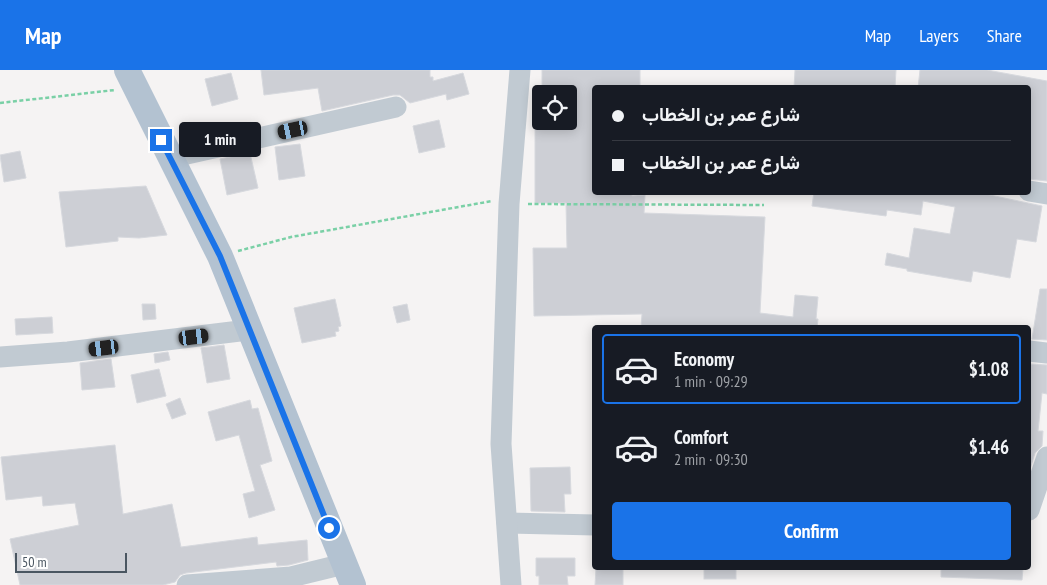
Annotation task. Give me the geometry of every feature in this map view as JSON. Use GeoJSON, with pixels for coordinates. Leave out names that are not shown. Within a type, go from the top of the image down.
{"type":"FeatureCollection","features":[{"type":"Feature","properties":{"kind":"main road"},"geometry":{"type":"LineString","coordinates":[[131,79],[169,158],[220,256],[248,330],[348,575]]}},
{"type":"Feature","properties":{"kind":"street"},"geometry":{"type":"LineString","coordinates":[[511,585],[502,434],[509,204],[520,70]]}},
{"type":"Feature","properties":{"kind":"street"},"geometry":{"type":"LineString","coordinates":[[169,158],[396,107]]}},
{"type":"Feature","properties":{"kind":"street"},"geometry":{"type":"LineString","coordinates":[[1031,191],[1047,194]]}},
{"type":"Feature","properties":{"kind":"street"},"geometry":{"type":"LineString","coordinates":[[0,358],[68,352],[248,330]]}},
{"type":"Feature","properties":{"kind":"street"},"geometry":{"type":"LineString","coordinates":[[1031,351],[1047,353]]}},
{"type":"Feature","properties":{"kind":"street"},"geometry":{"type":"LineString","coordinates":[[1031,504],[1047,457]]}},
{"type":"Feature","properties":{"kind":"street"},"geometry":{"type":"LineString","coordinates":[[507,523],[592,525]]}},
{"type":"Feature","properties":{"kind":"street"},"geometry":{"type":"LineString","coordinates":[[187,585],[291,577],[348,575]]}},
{"type":"Feature","properties":{"kind":"path"},"geometry":{"type":"LineString","coordinates":[[0,103],[131,79]]}},
{"type":"Feature","properties":{"kind":"building"},"geometry":{"type":"Polygon","coordinates":[[[261,70],[430,70],[430,77],[433,77],[433,81],[463,73],[469,94],[447,100],[446,94],[410,103],[400,95],[393,95],[322,111],[318,88],[264,95],[261,70]]]}},
{"type":"Feature","properties":{"kind":"building"},"geometry":{"type":"Polygon","coordinates":[[[542,70],[640,70],[640,85],[592,85],[592,195],[645,195],[644,213],[765,217],[760,313],[793,317],[795,295],[818,297],[817,325],[641,325],[642,314],[534,316],[533,248],[567,248],[566,203],[535,203],[535,130],[577,130],[577,85],[542,85],[542,70]]]}},
{"type":"Feature","properties":{"kind":"building"},"geometry":{"type":"Polygon","coordinates":[[[795,70],[896,70],[895,85],[794,85],[795,70]]]}},
{"type":"Feature","properties":{"kind":"building"},"geometry":{"type":"Polygon","coordinates":[[[920,70],[987,70],[1047,81],[1047,181],[1031,179],[1031,85],[918,85],[920,70]]]}},
{"type":"Feature","properties":{"kind":"building"},"geometry":{"type":"Polygon","coordinates":[[[231,73],[238,99],[212,106],[205,79],[231,73]]]}},
{"type":"Feature","properties":{"kind":"building"},"geometry":{"type":"Polygon","coordinates":[[[439,120],[445,147],[419,153],[413,126],[439,120]]]}},
{"type":"Feature","properties":{"kind":"building"},"geometry":{"type":"Polygon","coordinates":[[[300,144],[305,176],[279,180],[275,147],[300,144]]]}},
{"type":"Feature","properties":{"kind":"building"},"geometry":{"type":"Polygon","coordinates":[[[20,151],[26,178],[4,182],[0,155],[20,151]]]}},
{"type":"Feature","properties":{"kind":"building"},"geometry":{"type":"Polygon","coordinates":[[[250,153],[258,188],[227,195],[220,159],[250,153]]]}},
{"type":"Feature","properties":{"kind":"building"},"geometry":{"type":"Polygon","coordinates":[[[146,186],[167,235],[139,238],[118,237],[118,241],[66,247],[59,192],[146,186]]]}},
{"type":"Feature","properties":{"kind":"building"},"geometry":{"type":"Polygon","coordinates":[[[814,195],[990,195],[1042,206],[1036,242],[1017,239],[1010,278],[973,271],[971,282],[907,271],[907,269],[885,265],[887,253],[909,258],[914,228],[950,234],[955,207],[923,201],[921,215],[887,210],[886,216],[812,206],[814,195]]]}},
{"type":"Feature","properties":{"kind":"building"},"geometry":{"type":"Polygon","coordinates":[[[1040,289],[1047,289],[1047,340],[1032,339],[1040,289]]]}},
{"type":"Feature","properties":{"kind":"building"},"geometry":{"type":"Polygon","coordinates":[[[335,299],[341,326],[338,327],[339,331],[335,332],[336,336],[302,343],[294,308],[335,299]]]}},
{"type":"Feature","properties":{"kind":"building"},"geometry":{"type":"Polygon","coordinates":[[[142,304],[155,304],[156,319],[143,320],[142,304]]]}},
{"type":"Feature","properties":{"kind":"building"},"geometry":{"type":"Polygon","coordinates":[[[407,304],[410,320],[397,323],[393,307],[407,304]]]}},
{"type":"Feature","properties":{"kind":"building"},"geometry":{"type":"Polygon","coordinates":[[[52,317],[53,333],[16,335],[15,319],[52,317]]]}},
{"type":"Feature","properties":{"kind":"building"},"geometry":{"type":"Polygon","coordinates":[[[224,345],[230,379],[207,383],[201,348],[224,345]]]}},
{"type":"Feature","properties":{"kind":"building"},"geometry":{"type":"Polygon","coordinates":[[[168,352],[170,360],[155,363],[154,354],[168,352]]]}},
{"type":"Feature","properties":{"kind":"building"},"geometry":{"type":"Polygon","coordinates":[[[111,359],[115,387],[82,390],[80,363],[111,359]]]}},
{"type":"Feature","properties":{"kind":"building"},"geometry":{"type":"Polygon","coordinates":[[[1031,364],[1047,365],[1047,394],[1042,393],[1038,431],[1043,431],[1042,446],[1035,453],[1031,466],[1031,364]]]}},
{"type":"Feature","properties":{"kind":"building"},"geometry":{"type":"Polygon","coordinates":[[[159,369],[166,396],[137,403],[131,375],[159,369]]]}},
{"type":"Feature","properties":{"kind":"building"},"geometry":{"type":"Polygon","coordinates":[[[180,398],[186,414],[172,419],[166,404],[180,398]]]}},
{"type":"Feature","properties":{"kind":"building"},"geometry":{"type":"Polygon","coordinates":[[[250,400],[252,409],[258,408],[272,461],[260,465],[275,510],[249,518],[243,494],[255,491],[239,435],[216,441],[208,412],[250,400]]]}},
{"type":"Feature","properties":{"kind":"building"},"geometry":{"type":"Polygon","coordinates":[[[115,445],[123,514],[172,504],[181,547],[257,537],[258,545],[307,540],[308,560],[289,565],[277,566],[276,562],[186,573],[180,575],[175,582],[163,585],[20,585],[10,539],[79,525],[75,503],[43,506],[42,496],[6,500],[1,457],[115,445]]]}},
{"type":"Feature","properties":{"kind":"building"},"geometry":{"type":"Polygon","coordinates":[[[570,467],[571,494],[564,494],[565,512],[531,511],[530,468],[570,467]]]}},
{"type":"Feature","properties":{"kind":"building"},"geometry":{"type":"Polygon","coordinates":[[[536,558],[575,558],[575,576],[567,576],[568,585],[539,585],[539,576],[536,576],[536,558]]]}},
{"type":"Feature","properties":{"kind":"building"},"geometry":{"type":"Polygon","coordinates":[[[596,570],[623,570],[623,585],[595,585],[596,570]]]}},
{"type":"Feature","properties":{"kind":"building"},"geometry":{"type":"Polygon","coordinates":[[[704,570],[736,570],[736,579],[704,579],[704,570]]]}},
{"type":"Feature","properties":{"kind":"building"},"geometry":{"type":"Polygon","coordinates":[[[941,570],[1023,570],[1022,580],[941,577],[941,570]]]}},
{"type":"Feature","properties":{"kind":"route"},"geometry":{"type":"LineString","coordinates":[[161,140],[220,256],[248,330],[329,528]]}}]}
